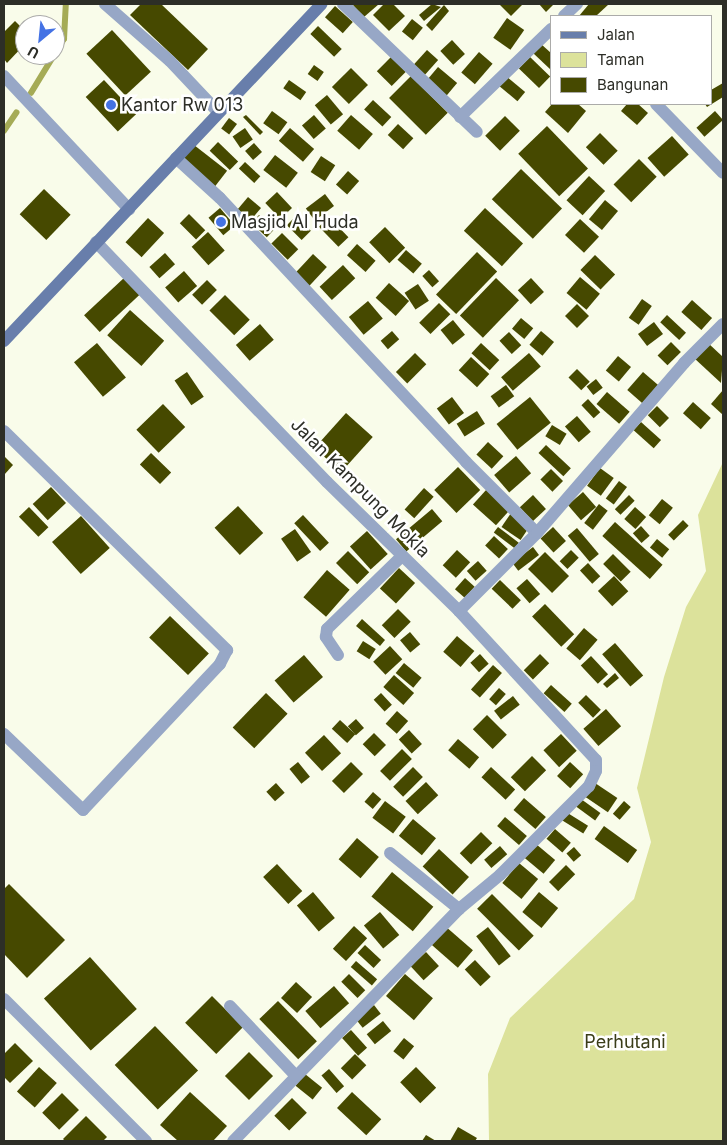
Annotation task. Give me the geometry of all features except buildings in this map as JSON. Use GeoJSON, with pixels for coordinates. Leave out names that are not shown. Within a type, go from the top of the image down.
{"type":"FeatureCollection","features":[{"type":"Feature","properties":{"kind":"main road"},"geometry":{"type":"LineString","coordinates":[[4,341],[218,112],[322,4]]}},
{"type":"Feature","properties":{"kind":"street"},"geometry":{"type":"LineString","coordinates":[[105,4],[170,61],[218,112]]}},
{"type":"Feature","properties":{"kind":"street"},"geometry":{"type":"LineString","coordinates":[[343,4],[477,132]]}},
{"type":"Feature","properties":{"kind":"street"},"geometry":{"type":"LineString","coordinates":[[460,117],[550,30]]}},
{"type":"Feature","properties":{"kind":"street"},"geometry":{"type":"LineString","coordinates":[[4,76],[129,209]]}},
{"type":"Feature","properties":{"kind":"street"},"geometry":{"type":"LineString","coordinates":[[657,105],[723,172]]}},
{"type":"Feature","properties":{"kind":"street"},"geometry":{"type":"LineString","coordinates":[[176,158],[220,198],[466,462],[537,533]]}},
{"type":"Feature","properties":{"kind":"street","name":"Jalan Kampung Mokla"},"geometry":{"type":"LineString","coordinates":[[96,242],[402,556],[460,611],[596,760],[596,771],[589,786],[500,875],[459,909]]}},
{"type":"Feature","properties":{"kind":"street"},"geometry":{"type":"LineString","coordinates":[[460,611],[537,533],[678,370],[723,324]]}},
{"type":"Feature","properties":{"kind":"street"},"geometry":{"type":"LineString","coordinates":[[4,432],[227,650],[220,664],[83,810],[4,734]]}},
{"type":"Feature","properties":{"kind":"street"},"geometry":{"type":"LineString","coordinates":[[338,655],[326,637],[327,629],[402,556]]}},
{"type":"Feature","properties":{"kind":"street"},"geometry":{"type":"LineString","coordinates":[[233,1141],[459,909],[390,853]]}},
{"type":"Feature","properties":{"kind":"street"},"geometry":{"type":"LineString","coordinates":[[4,999],[146,1141]]}},
{"type":"Feature","properties":{"kind":"street"},"geometry":{"type":"LineString","coordinates":[[230,1006],[296,1076]]}},
{"type":"Feature","properties":{"kind":"green space","name":"Perhutani"},"geometry":{"type":"Polygon","coordinates":[[[723,462],[723,1141],[489,1141],[488,1074],[510,1018],[634,899],[651,842],[637,788],[664,677],[686,607],[706,571],[698,515],[723,462]]]}},
{"type":"Feature","properties":{"kind":"waterway"},"geometry":{"type":"LineString","coordinates":[[31,93],[64,39],[66,4]]}},
{"type":"Feature","properties":{"kind":"waterway"},"geometry":{"type":"LineString","coordinates":[[4,131],[16,113]]}},
{"type":"Feature","properties":{"kind":"place","name":"Kantor Rw 013"},"geometry":{"type":"Point","coordinates":[111,105]}},
{"type":"Feature","properties":{"kind":"place","name":"Masjid Al Huda"},"geometry":{"type":"Point","coordinates":[221,222]}}]}
